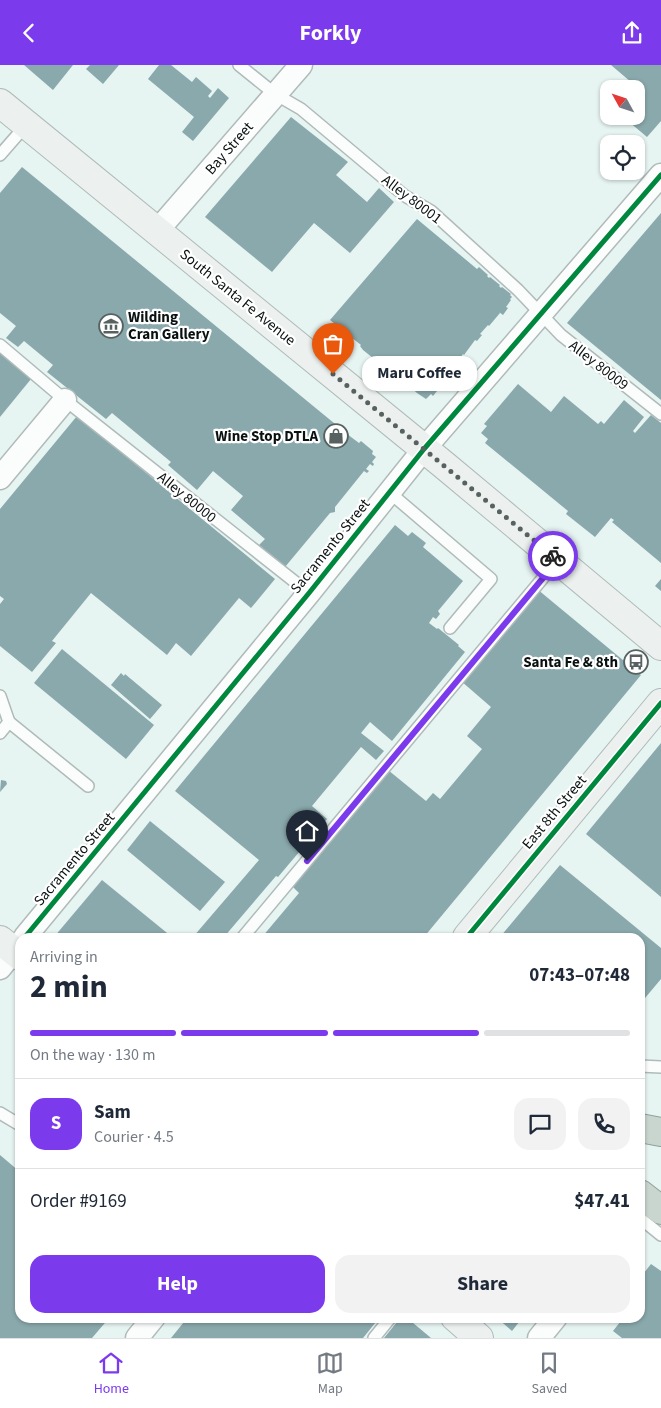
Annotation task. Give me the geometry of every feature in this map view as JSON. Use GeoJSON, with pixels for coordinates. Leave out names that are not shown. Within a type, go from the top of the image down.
{"type":"FeatureCollection","features":[{"type":"Feature","properties":{"kind":"highway"},"geometry":{"type":"LineString","coordinates":[[645,1198],[661,1211]]}},
{"type":"Feature","properties":{"kind":"main road","name":"South Santa Fe Avenue"},"geometry":{"type":"LineString","coordinates":[[0,103],[424,449],[661,646]]}},
{"type":"Feature","properties":{"kind":"main road","name":"East 8th Street"},"geometry":{"type":"LineString","coordinates":[[469,933],[661,703]]}},
{"type":"Feature","properties":{"kind":"main road"},"geometry":{"type":"LineString","coordinates":[[462,1323],[479,1338]]}},
{"type":"Feature","properties":{"kind":"street","name":"Bay Street"},"geometry":{"type":"LineString","coordinates":[[157,231],[301,65]]}},
{"type":"Feature","properties":{"kind":"street","name":"Sacramento Street"},"geometry":{"type":"LineString","coordinates":[[26,933],[309,593],[424,449],[661,175]]}},
{"type":"Feature","properties":{"kind":"street"},"geometry":{"type":"LineString","coordinates":[[0,478],[65,400]]}},
{"type":"Feature","properties":{"kind":"street"},"geometry":{"type":"LineString","coordinates":[[137,1338],[149,1323]]}},
{"type":"Feature","properties":{"kind":"street"},"geometry":{"type":"LineString","coordinates":[[539,1338],[551,1323]]}},
{"type":"Feature","properties":{"kind":"lane","name":"Alley 80001"},"geometry":{"type":"LineString","coordinates":[[239,65],[275,95],[301,109],[405,196],[430,211],[518,289],[540,314]]}},
{"type":"Feature","properties":{"kind":"lane"},"geometry":{"type":"LineString","coordinates":[[0,155],[27,124]]}},
{"type":"Feature","properties":{"kind":"lane","name":"Alley 80009"},"geometry":{"type":"LineString","coordinates":[[540,314],[561,335],[661,414]]}},
{"type":"Feature","properties":{"kind":"lane","name":"Alley 80000"},"geometry":{"type":"LineString","coordinates":[[0,345],[65,400],[309,593]]}},
{"type":"Feature","properties":{"kind":"lane"},"geometry":{"type":"LineString","coordinates":[[389,492],[491,579],[450,628]]}},
{"type":"Feature","properties":{"kind":"lane"},"geometry":{"type":"LineString","coordinates":[[246,933],[558,560]]}},
{"type":"Feature","properties":{"kind":"lane"},"geometry":{"type":"LineString","coordinates":[[0,696],[9,722],[88,786]]}},
{"type":"Feature","properties":{"kind":"lane"},"geometry":{"type":"LineString","coordinates":[[0,733],[9,722]]}},
{"type":"Feature","properties":{"kind":"lane"},"geometry":{"type":"LineString","coordinates":[[645,1066],[661,1067]]}},
{"type":"Feature","properties":{"kind":"lane"},"geometry":{"type":"LineString","coordinates":[[0,1113],[15,1122]]}},
{"type":"Feature","properties":{"kind":"lane"},"geometry":{"type":"LineString","coordinates":[[645,1222],[661,1235]]}},
{"type":"Feature","properties":{"kind":"lane"},"geometry":{"type":"LineString","coordinates":[[374,1338],[386,1323]]}},
{"type":"Feature","properties":{"kind":"building"},"geometry":{"type":"Polygon","coordinates":[[[24,65],[73,65],[53,90],[24,65]]]}},
{"type":"Feature","properties":{"kind":"building"},"geometry":{"type":"Polygon","coordinates":[[[90,65],[119,65],[103,84],[86,69],[90,65]]]}},
{"type":"Feature","properties":{"kind":"building"},"geometry":{"type":"Polygon","coordinates":[[[159,65],[171,65],[192,82],[196,77],[212,91],[208,96],[210,98],[218,88],[229,98],[193,141],[182,132],[194,117],[148,79],[159,65]]]}},
{"type":"Feature","properties":{"kind":"building"},"geometry":{"type":"Polygon","coordinates":[[[611,65],[661,65],[661,121],[647,137],[633,125],[645,125],[645,80],[629,80],[611,65]]]}},
{"type":"Feature","properties":{"kind":"building"},"geometry":{"type":"Polygon","coordinates":[[[291,117],[348,162],[336,175],[367,202],[379,188],[394,202],[350,253],[314,223],[272,272],[205,217],[291,117]]]}},
{"type":"Feature","properties":{"kind":"building"},"geometry":{"type":"Polygon","coordinates":[[[22,167],[351,437],[359,443],[361,441],[373,451],[372,454],[376,457],[372,462],[373,466],[370,464],[366,469],[369,471],[367,473],[364,471],[335,507],[335,512],[330,513],[285,567],[259,545],[265,539],[231,510],[243,496],[213,471],[197,490],[168,465],[171,462],[112,413],[106,419],[47,372],[53,365],[24,341],[18,347],[6,338],[16,326],[0,313],[0,193],[22,167]]]}},
{"type":"Feature","properties":{"kind":"building"},"geometry":{"type":"Polygon","coordinates":[[[661,213],[661,400],[567,323],[661,213]]]}},
{"type":"Feature","properties":{"kind":"building"},"geometry":{"type":"Polygon","coordinates":[[[417,219],[477,269],[479,267],[489,278],[511,294],[512,297],[503,315],[499,312],[489,326],[480,334],[482,335],[477,341],[475,340],[452,369],[446,373],[448,375],[440,384],[437,383],[441,386],[433,396],[431,394],[426,399],[389,368],[385,368],[374,356],[373,358],[363,350],[361,345],[330,320],[417,219]]]}},
{"type":"Feature","properties":{"kind":"building"},"geometry":{"type":"Polygon","coordinates":[[[0,353],[31,379],[0,417],[0,353]]]}},
{"type":"Feature","properties":{"kind":"building"},"geometry":{"type":"Polygon","coordinates":[[[518,384],[551,412],[564,396],[598,424],[601,421],[604,424],[624,400],[644,417],[633,431],[635,433],[651,415],[661,423],[661,563],[612,522],[614,520],[611,518],[595,537],[566,514],[568,511],[485,443],[488,439],[481,433],[487,426],[484,424],[518,384]]]}},
{"type":"Feature","properties":{"kind":"building"},"geometry":{"type":"Polygon","coordinates":[[[77,416],[275,579],[251,608],[239,598],[191,656],[176,643],[167,655],[91,593],[52,641],[56,643],[32,672],[0,646],[0,604],[4,599],[0,596],[0,509],[77,416]]]}},
{"type":"Feature","properties":{"kind":"building"},"geometry":{"type":"Polygon","coordinates":[[[395,525],[408,536],[412,532],[426,543],[423,547],[463,581],[438,611],[440,614],[436,619],[433,617],[429,623],[438,628],[465,652],[392,741],[370,722],[361,733],[384,751],[376,760],[361,747],[312,806],[327,819],[227,933],[196,933],[259,860],[175,791],[395,525]]]}},
{"type":"Feature","properties":{"kind":"building"},"geometry":{"type":"Polygon","coordinates":[[[661,579],[661,591],[655,586],[661,579]]]}},
{"type":"Feature","properties":{"kind":"building"},"geometry":{"type":"Polygon","coordinates":[[[537,589],[641,675],[427,933],[265,933],[299,893],[292,886],[388,770],[426,801],[433,793],[440,799],[482,749],[467,736],[491,707],[461,681],[537,589]]]}},
{"type":"Feature","properties":{"kind":"building"},"geometry":{"type":"Polygon","coordinates":[[[62,649],[154,725],[126,759],[34,683],[62,649]]]}},
{"type":"Feature","properties":{"kind":"building"},"geometry":{"type":"Polygon","coordinates":[[[121,673],[124,676],[125,674],[162,705],[150,719],[111,685],[121,673]]]}},
{"type":"Feature","properties":{"kind":"building"},"geometry":{"type":"Polygon","coordinates":[[[661,743],[661,897],[586,834],[661,743]]]}},
{"type":"Feature","properties":{"kind":"building"},"geometry":{"type":"Polygon","coordinates":[[[1,780],[6,781],[7,784],[0,792],[1,780]]]}},
{"type":"Feature","properties":{"kind":"building"},"geometry":{"type":"Polygon","coordinates":[[[150,821],[225,882],[200,911],[127,850],[150,821]]]}},
{"type":"Feature","properties":{"kind":"building"},"geometry":{"type":"Polygon","coordinates":[[[560,865],[643,933],[503,933],[560,865]]]}},
{"type":"Feature","properties":{"kind":"building"},"geometry":{"type":"Polygon","coordinates":[[[102,880],[167,933],[57,933],[102,880]]]}},
{"type":"Feature","properties":{"kind":"building"},"geometry":{"type":"Polygon","coordinates":[[[645,935],[661,948],[661,979],[645,998],[645,935]]]}},
{"type":"Feature","properties":{"kind":"building"},"geometry":{"type":"Polygon","coordinates":[[[0,1155],[15,1168],[15,1323],[105,1323],[92,1338],[0,1338],[0,1155]]]}},
{"type":"Feature","properties":{"kind":"building"},"geometry":{"type":"Polygon","coordinates":[[[651,1264],[661,1271],[661,1338],[622,1338],[613,1331],[619,1323],[645,1323],[645,1272],[651,1264]]]}},
{"type":"Feature","properties":{"kind":"building"},"geometry":{"type":"Polygon","coordinates":[[[183,1323],[375,1323],[363,1338],[171,1338],[183,1323]]]}},
{"type":"Feature","properties":{"kind":"building"},"geometry":{"type":"Polygon","coordinates":[[[396,1323],[413,1323],[431,1338],[384,1338],[396,1323]]]}},
{"type":"Feature","properties":{"kind":"building"},"geometry":{"type":"Polygon","coordinates":[[[503,1323],[518,1323],[512,1331],[503,1323]]]}},
{"type":"Feature","properties":{"kind":"cycle path"},"geometry":{"type":"LineString","coordinates":[[28,933],[309,593],[424,449],[661,175]]}},
{"type":"Feature","properties":{"kind":"cycle path"},"geometry":{"type":"LineString","coordinates":[[470,933],[661,703]]}},
{"type":"Feature","properties":{"kind":"way so far"},"geometry":{"type":"LineString","coordinates":[[333,374],[553,556]]}},
{"type":"Feature","properties":{"kind":"place","name":"Wilding Cran Gallery"},"geometry":{"type":"Point","coordinates":[111,326]}},
{"type":"Feature","properties":{"kind":"place","name":"Maru Coffee"},"geometry":{"type":"Point","coordinates":[333,374]}},
{"type":"Feature","properties":{"kind":"place","name":"Wine Stop DTLA"},"geometry":{"type":"Point","coordinates":[336,436]}},
{"type":"Feature","properties":{"kind":"place","name":"Santa Fe & 8th"},"geometry":{"type":"Point","coordinates":[636,662]}},
{"type":"Feature","properties":{"kind":"route"},"geometry":{"type":"LineString","coordinates":[[307,861],[558,560],[553,556]]}}]}
